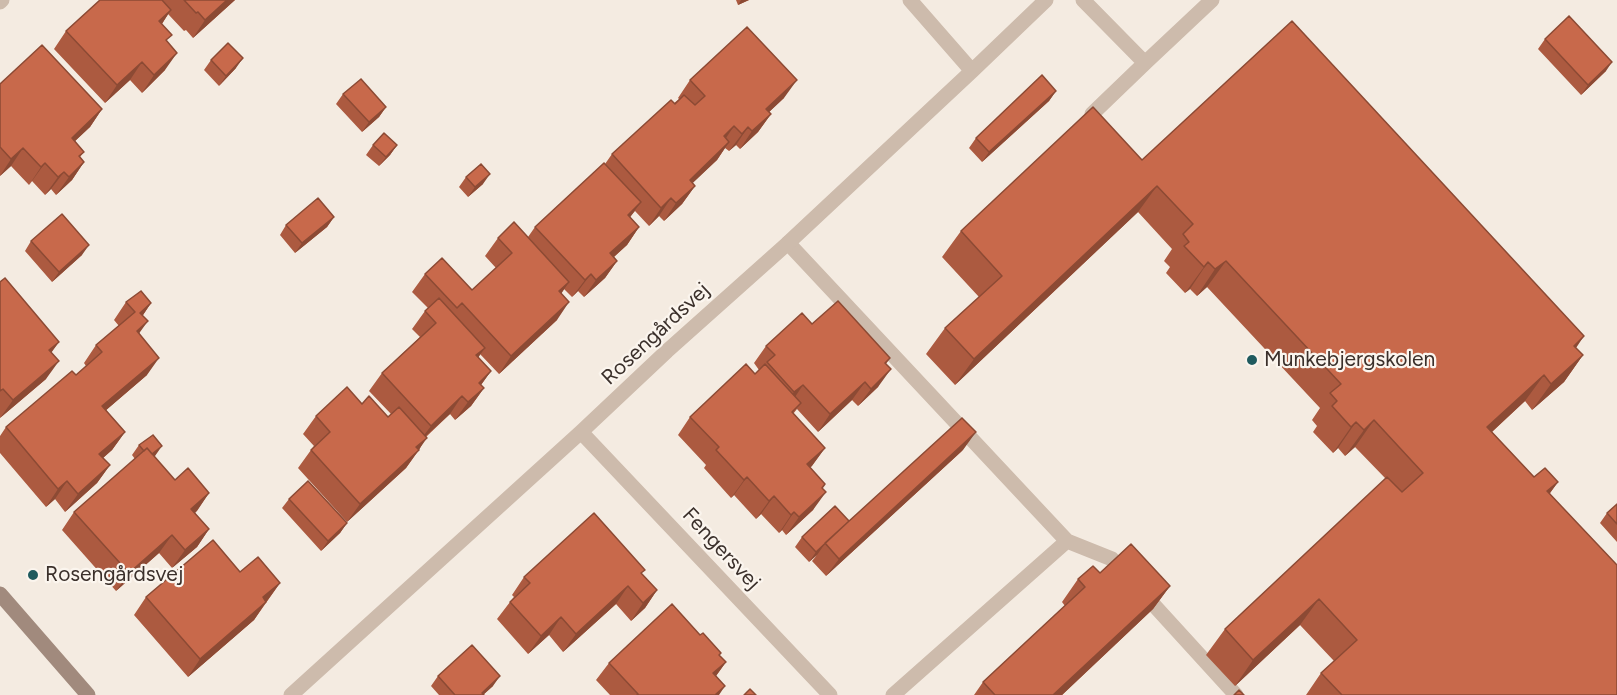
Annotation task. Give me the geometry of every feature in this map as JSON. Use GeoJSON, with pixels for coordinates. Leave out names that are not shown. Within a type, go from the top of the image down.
{"type":"FeatureCollection","features":[{"type":"Feature","properties":{"kind":"street"},"geometry":{"type":"LineString","coordinates":[[910,0],[972,72]]}},
{"type":"Feature","properties":{"kind":"street","name":"Rosengårdsvej"},"geometry":{"type":"LineString","coordinates":[[291,695],[788,243],[1046,0]]}},
{"type":"Feature","properties":{"kind":"street"},"geometry":{"type":"LineString","coordinates":[[1083,0],[1145,63]]}},
{"type":"Feature","properties":{"kind":"street"},"geometry":{"type":"LineString","coordinates":[[1092,114],[1212,0]]}},
{"type":"Feature","properties":{"kind":"street"},"geometry":{"type":"LineString","coordinates":[[788,243],[1067,541],[1112,559],[1236,695]]}},
{"type":"Feature","properties":{"kind":"street","name":"Fengersvej"},"geometry":{"type":"LineString","coordinates":[[582,432],[830,695]]}},
{"type":"Feature","properties":{"kind":"street"},"geometry":{"type":"LineString","coordinates":[[893,695],[1067,541]]}},
{"type":"Feature","properties":{"kind":"street"},"geometry":{"type":"LineString","coordinates":[[0,594],[88,695]]}},
{"type":"Feature","properties":{"kind":"building"},"geometry":{"type":"Polygon","coordinates":[[[100,0],[162,0],[171,10],[159,21],[172,35],[166,40],[177,53],[154,75],[142,62],[117,85],[66,31],[100,0]]]}},
{"type":"Feature","properties":{"kind":"building"},"geometry":{"type":"Polygon","coordinates":[[[184,0],[227,0],[205,20],[184,0]]]}},
{"type":"Feature","properties":{"kind":"building"},"geometry":{"type":"Polygon","coordinates":[[[1569,16],[1612,62],[1588,85],[1545,39],[1569,16]]]}},
{"type":"Feature","properties":{"kind":"building"},"geometry":{"type":"Polygon","coordinates":[[[1292,21],[1584,336],[1574,346],[1583,355],[1551,384],[1544,375],[1487,427],[1534,477],[1545,468],[1558,482],[1547,491],[1617,565],[1617,695],[1342,695],[1321,673],[1357,640],[1319,599],[1253,660],[1225,629],[1387,477],[1402,492],[1423,473],[1374,420],[1364,430],[1356,422],[1351,427],[1332,406],[1337,401],[1330,393],[1341,384],[1226,261],[1215,269],[1208,262],[1204,267],[1184,246],[1189,242],[1183,234],[1193,224],[1157,186],[974,359],[945,328],[1002,276],[961,231],[1093,107],[1142,160],[1292,21]]]}},
{"type":"Feature","properties":{"kind":"building"},"geometry":{"type":"Polygon","coordinates":[[[747,27],[797,80],[766,109],[771,114],[752,131],[748,127],[742,134],[734,126],[724,136],[729,142],[690,180],[695,186],[676,203],[671,198],[661,208],[612,154],[671,100],[675,104],[684,95],[695,105],[705,96],[690,80],[747,27]]]}},
{"type":"Feature","properties":{"kind":"building"},"geometry":{"type":"Polygon","coordinates":[[[228,43],[243,58],[226,76],[211,60],[228,43]]]}},
{"type":"Feature","properties":{"kind":"building"},"geometry":{"type":"Polygon","coordinates":[[[42,45],[102,109],[72,138],[84,152],[79,156],[84,162],[69,177],[64,172],[58,177],[45,163],[41,167],[23,148],[11,159],[0,147],[0,84],[42,45]]]}},
{"type":"Feature","properties":{"kind":"building"},"geometry":{"type":"Polygon","coordinates":[[[1042,75],[1056,91],[989,152],[976,138],[1042,75]]]}},
{"type":"Feature","properties":{"kind":"building"},"geometry":{"type":"Polygon","coordinates":[[[361,79],[386,107],[369,122],[343,94],[361,79]]]}},
{"type":"Feature","properties":{"kind":"building"},"geometry":{"type":"Polygon","coordinates":[[[384,133],[397,145],[386,157],[373,145],[384,133]]]}},
{"type":"Feature","properties":{"kind":"building"},"geometry":{"type":"Polygon","coordinates":[[[604,163],[641,202],[628,215],[639,227],[610,253],[617,261],[596,280],[591,274],[585,280],[535,227],[604,163]]]}},
{"type":"Feature","properties":{"kind":"building"},"geometry":{"type":"Polygon","coordinates":[[[481,164],[490,174],[475,187],[466,177],[481,164]]]}},
{"type":"Feature","properties":{"kind":"building"},"geometry":{"type":"Polygon","coordinates":[[[318,198],[334,217],[302,243],[286,225],[318,198]]]}},
{"type":"Feature","properties":{"kind":"building"},"geometry":{"type":"Polygon","coordinates":[[[62,214],[89,245],[59,272],[31,241],[62,214]]]}},
{"type":"Feature","properties":{"kind":"building"},"geometry":{"type":"Polygon","coordinates":[[[514,222],[569,282],[559,291],[569,302],[511,356],[462,303],[457,308],[425,274],[442,258],[472,290],[512,253],[498,238],[514,222]]]}},
{"type":"Feature","properties":{"kind":"building"},"geometry":{"type":"Polygon","coordinates":[[[5,278],[59,342],[49,350],[59,361],[13,400],[3,389],[0,391],[0,282],[5,278]]]}},
{"type":"Feature","properties":{"kind":"building"},"geometry":{"type":"Polygon","coordinates":[[[141,291],[151,303],[140,313],[148,321],[137,331],[159,358],[102,406],[125,432],[99,454],[110,465],[78,494],[67,481],[58,489],[6,427],[72,371],[76,375],[102,352],[96,345],[135,312],[126,302],[141,291]]]}},
{"type":"Feature","properties":{"kind":"building"},"geometry":{"type":"Polygon","coordinates":[[[439,298],[485,348],[476,355],[491,371],[479,383],[484,388],[468,402],[462,396],[431,426],[382,373],[436,323],[425,311],[439,298]]]}},
{"type":"Feature","properties":{"kind":"building"},"geometry":{"type":"Polygon","coordinates":[[[838,301],[890,358],[885,363],[891,369],[871,389],[865,382],[830,414],[803,385],[794,392],[767,362],[775,355],[766,346],[802,313],[812,324],[838,301]]]}},
{"type":"Feature","properties":{"kind":"building"},"geometry":{"type":"Polygon","coordinates":[[[746,364],[755,374],[765,364],[801,403],[792,412],[825,448],[807,464],[825,484],[822,488],[826,492],[799,517],[794,512],[791,515],[774,496],[769,501],[747,477],[744,480],[716,450],[719,447],[690,417],[746,364]]]}},
{"type":"Feature","properties":{"kind":"building"},"geometry":{"type":"Polygon","coordinates":[[[347,387],[362,404],[369,396],[388,417],[399,407],[427,438],[416,447],[419,450],[360,504],[311,450],[330,432],[316,416],[347,387]]]}},
{"type":"Feature","properties":{"kind":"building"},"geometry":{"type":"Polygon","coordinates":[[[962,418],[976,432],[839,559],[825,543],[962,418]]]}},
{"type":"Feature","properties":{"kind":"building"},"geometry":{"type":"Polygon","coordinates":[[[153,435],[162,446],[152,454],[147,448],[144,451],[139,445],[153,435]]]}},
{"type":"Feature","properties":{"kind":"building"},"geometry":{"type":"Polygon","coordinates":[[[147,448],[175,480],[188,468],[209,493],[191,509],[209,529],[185,550],[172,535],[129,573],[74,512],[147,448]]]}},
{"type":"Feature","properties":{"kind":"building"},"geometry":{"type":"Polygon","coordinates":[[[308,481],[347,523],[328,541],[289,499],[308,481]]]}},
{"type":"Feature","properties":{"kind":"building"},"geometry":{"type":"Polygon","coordinates":[[[1617,504],[1617,524],[1607,513],[1617,504]]]}},
{"type":"Feature","properties":{"kind":"building"},"geometry":{"type":"Polygon","coordinates":[[[835,506],[849,521],[816,552],[802,537],[835,506]]]}},
{"type":"Feature","properties":{"kind":"building"},"geometry":{"type":"Polygon","coordinates":[[[594,513],[645,570],[641,573],[657,590],[643,603],[628,586],[576,634],[561,617],[541,636],[510,602],[530,583],[524,577],[594,513]]]}},
{"type":"Feature","properties":{"kind":"building"},"geometry":{"type":"Polygon","coordinates":[[[213,540],[240,572],[258,557],[280,583],[263,597],[266,602],[200,659],[146,597],[213,540]]]}},
{"type":"Feature","properties":{"kind":"building"},"geometry":{"type":"Polygon","coordinates":[[[1131,544],[1170,586],[1053,695],[995,695],[983,682],[1085,587],[1078,579],[1093,566],[1100,573],[1131,544]]]}},
{"type":"Feature","properties":{"kind":"building"},"geometry":{"type":"Polygon","coordinates":[[[672,604],[700,635],[703,633],[726,662],[713,673],[725,686],[715,695],[637,695],[609,663],[672,604]]]}},
{"type":"Feature","properties":{"kind":"building"},"geometry":{"type":"Polygon","coordinates":[[[472,645],[500,676],[482,693],[484,695],[455,695],[438,676],[472,645]]]}},
{"type":"Feature","properties":{"kind":"building"},"geometry":{"type":"Polygon","coordinates":[[[750,689],[756,695],[744,695],[750,689]]]}},
{"type":"Feature","properties":{"kind":"building"},"geometry":{"type":"Polygon","coordinates":[[[1239,690],[1244,695],[1234,695],[1239,690]]]}},
{"type":"Feature","properties":{"kind":"place","name":"Munkebjergskolen"},"geometry":{"type":"Point","coordinates":[1252,360]}},
{"type":"Feature","properties":{"kind":"place","name":"Rosengårdsvej"},"geometry":{"type":"Point","coordinates":[33,575]}}]}
